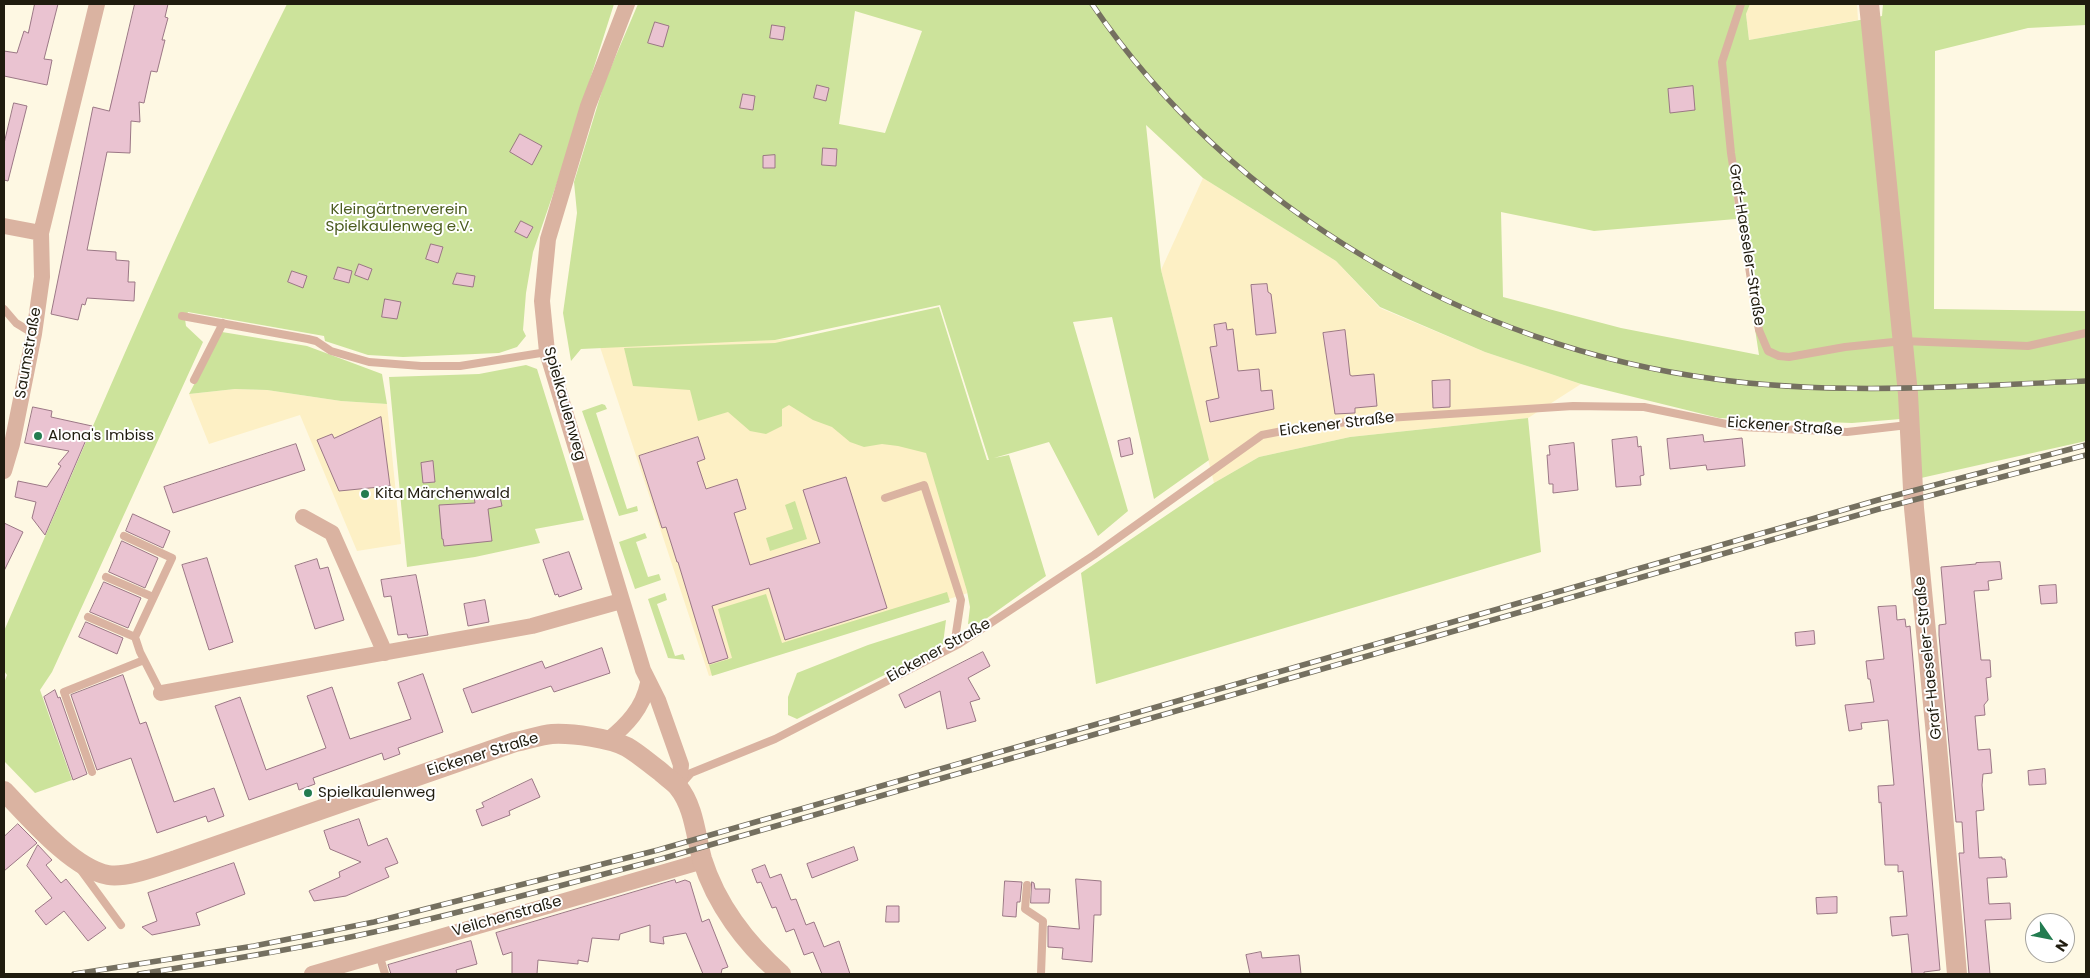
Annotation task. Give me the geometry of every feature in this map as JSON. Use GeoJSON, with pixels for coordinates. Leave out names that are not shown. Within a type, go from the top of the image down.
{"type":"FeatureCollection","features":[{"type":"Feature","properties":{"kind":"street","name":"Saumstraße"},"geometry":{"type":"LineString","coordinates":[[4,471],[12,444],[34,334],[42,277],[41,233],[97,4]]}},
{"type":"Feature","properties":{"kind":"street","name":"Spielkaulenweg"},"geometry":{"type":"LineString","coordinates":[[627,4],[588,106],[548,239],[542,302],[547,352],[621,601],[648,683],[658,700],[681,765],[678,787]]}},
{"type":"Feature","properties":{"kind":"street","name":"Graf-Haeseler-Straße"},"geometry":{"type":"LineString","coordinates":[[1869,4],[1910,425],[1914,508],[1936,735],[1956,974]]}},
{"type":"Feature","properties":{"kind":"street"},"geometry":{"type":"LineString","coordinates":[[4,226],[41,233]]}},
{"type":"Feature","properties":{"kind":"street"},"geometry":{"type":"LineString","coordinates":[[303,517],[332,533],[385,653]]}},
{"type":"Feature","properties":{"kind":"street"},"geometry":{"type":"LineString","coordinates":[[161,693],[532,626],[621,601]]}},
{"type":"Feature","properties":{"kind":"street"},"geometry":{"type":"LineString","coordinates":[[607,741],[620,731],[641,706],[646,696],[648,683]]}},
{"type":"Feature","properties":{"kind":"street","name":"Eickener Straße"},"geometry":{"type":"LineString","coordinates":[[4,791],[73,860],[90,869],[109,875],[135,872],[176,860],[515,742],[552,734],[580,736],[626,747],[648,761],[678,787]]}},
{"type":"Feature","properties":{"kind":"street"},"geometry":{"type":"LineString","coordinates":[[678,787],[688,805],[703,861],[721,900],[761,968],[781,974]]}},
{"type":"Feature","properties":{"kind":"street","name":"Veilchenstraße"},"geometry":{"type":"LineString","coordinates":[[312,974],[703,861]]}},
{"type":"Feature","properties":{"kind":"lane","name":"Graf-Haeseler-Straße"},"geometry":{"type":"LineString","coordinates":[[1741,4],[1722,62],[1731,153],[1759,330],[1768,351],[1779,356],[1789,357],[1902,341],[2028,346],[2086,333]]}},
{"type":"Feature","properties":{"kind":"lane"},"geometry":{"type":"LineString","coordinates":[[4,309],[16,323],[34,334]]}},
{"type":"Feature","properties":{"kind":"lane"},"geometry":{"type":"LineString","coordinates":[[182,316],[308,338],[331,351],[369,362],[421,366],[460,366],[547,352]]}},
{"type":"Feature","properties":{"kind":"lane"},"geometry":{"type":"LineString","coordinates":[[194,380],[223,322]]}},
{"type":"Feature","properties":{"kind":"lane","name":"Eickener Straße"},"geometry":{"type":"LineString","coordinates":[[678,787],[691,773],[775,739],[954,646],[1094,555],[1262,435],[1298,428],[1372,419],[1573,406],[1644,407],[1741,427],[1847,432],[1910,425]]}},
{"type":"Feature","properties":{"kind":"lane"},"geometry":{"type":"LineString","coordinates":[[885,498],[924,486],[960,600],[954,646]]}},
{"type":"Feature","properties":{"kind":"lane"},"geometry":{"type":"LineString","coordinates":[[124,536],[172,558],[135,637]]}},
{"type":"Feature","properties":{"kind":"lane"},"geometry":{"type":"LineString","coordinates":[[106,576],[153,597]]}},
{"type":"Feature","properties":{"kind":"lane"},"geometry":{"type":"LineString","coordinates":[[88,617],[135,637],[144,660],[161,693]]}},
{"type":"Feature","properties":{"kind":"lane"},"geometry":{"type":"LineString","coordinates":[[92,772],[64,692],[144,660]]}},
{"type":"Feature","properties":{"kind":"lane"},"geometry":{"type":"LineString","coordinates":[[73,860],[121,925]]}},
{"type":"Feature","properties":{"kind":"lane"},"geometry":{"type":"LineString","coordinates":[[1027,885],[1025,908],[1043,921],[1041,974]]}},
{"type":"Feature","properties":{"kind":"lane"},"geometry":{"type":"LineString","coordinates":[[379,954],[385,974]]}},
{"type":"Feature","properties":{"kind":"shaded area"},"geometry":{"type":"Polygon","coordinates":[[[1750,4],[1857,4],[1858,20],[1749,40],[1746,14],[1750,4]]]}},
{"type":"Feature","properties":{"kind":"shaded area"},"geometry":{"type":"Polygon","coordinates":[[[1203,178],[1336,261],[1380,308],[1485,352],[1581,384],[1528,418],[1350,437],[1259,457],[1214,483],[1161,270],[1203,178]]]}},
{"type":"Feature","properties":{"kind":"shaded area"},"geometry":{"type":"Polygon","coordinates":[[[908,334],[971,592],[709,676],[600,347],[908,334]]]}},
{"type":"Feature","properties":{"kind":"shaded area","name":"Kita Märchenwald"},"geometry":{"type":"Polygon","coordinates":[[[235,389],[267,390],[341,401],[387,404],[401,544],[357,551],[300,415],[209,444],[189,394],[235,389]]]}},
{"type":"Feature","properties":{"kind":"green space","name":"Kleingärtnerverein Spielkaulenweg e.V."},"geometry":{"type":"Polygon","coordinates":[[[287,4],[614,4],[533,252],[526,293],[523,330],[526,336],[517,347],[499,353],[403,357],[368,355],[325,341],[324,336],[188,312],[185,319],[186,326],[203,342],[52,672],[40,690],[72,780],[35,793],[4,761],[4,683],[7,675],[4,671],[4,631],[176,237],[287,4]]]}},
{"type":"Feature","properties":{"kind":"green space"},"geometry":{"type":"Polygon","coordinates":[[[638,4],[1750,4],[1746,14],[1749,40],[1882,16],[1883,4],[2086,4],[2086,25],[2028,28],[1935,51],[1934,309],[2086,311],[2086,441],[1921,478],[1913,418],[1852,423],[1719,418],[1581,384],[1485,352],[1380,307],[1336,261],[1203,178],[1146,125],[1161,270],[1209,460],[1154,499],[1112,317],[1073,322],[1128,511],[1098,536],[1049,442],[994,458],[1009,455],[1046,576],[983,621],[975,625],[968,624],[970,607],[967,591],[926,453],[882,444],[864,447],[850,442],[832,427],[813,420],[789,405],[782,409],[782,426],[766,434],[750,431],[728,412],[698,421],[690,390],[633,386],[624,348],[775,343],[939,307],[987,460],[989,460],[940,305],[775,340],[581,349],[571,361],[563,313],[577,213],[574,182],[605,81],[638,4]],[[855,11],[839,124],[885,133],[922,31],[855,11]],[[1734,192],[1736,219],[1594,231],[1501,212],[1503,297],[1621,328],[1759,355],[1734,192]]]}},
{"type":"Feature","properties":{"kind":"green space"},"geometry":{"type":"Polygon","coordinates":[[[222,332],[307,346],[382,374],[387,404],[341,401],[267,390],[235,389],[189,394],[222,332]]]}},
{"type":"Feature","properties":{"kind":"green space"},"geometry":{"type":"Polygon","coordinates":[[[526,365],[537,369],[584,520],[535,529],[540,543],[475,557],[407,567],[389,377],[479,374],[526,365]]]}},
{"type":"Feature","properties":{"kind":"green space"},"geometry":{"type":"Polygon","coordinates":[[[602,404],[607,409],[596,413],[627,509],[637,506],[638,511],[619,516],[582,411],[602,404]]]}},
{"type":"Feature","properties":{"kind":"green space"},"geometry":{"type":"Polygon","coordinates":[[[1528,418],[1541,552],[1096,684],[1081,573],[1214,483],[1259,457],[1350,437],[1528,418]]]}},
{"type":"Feature","properties":{"kind":"green space"},"geometry":{"type":"Polygon","coordinates":[[[795,501],[807,539],[770,551],[766,538],[793,529],[785,505],[795,501]]]}},
{"type":"Feature","properties":{"kind":"green space"},"geometry":{"type":"Polygon","coordinates":[[[645,533],[647,538],[636,542],[648,577],[659,574],[661,580],[635,589],[619,542],[645,533]]]}},
{"type":"Feature","properties":{"kind":"green space"},"geometry":{"type":"Polygon","coordinates":[[[947,592],[950,602],[712,676],[709,665],[732,658],[718,609],[766,594],[782,643],[947,592]]]}},
{"type":"Feature","properties":{"kind":"green space"},"geometry":{"type":"Polygon","coordinates":[[[665,593],[667,600],[657,604],[675,656],[683,654],[685,660],[668,658],[648,599],[665,593]]]}},
{"type":"Feature","properties":{"kind":"green space"},"geometry":{"type":"Polygon","coordinates":[[[946,620],[943,644],[940,647],[797,719],[788,715],[788,697],[797,673],[868,645],[946,620]]]}},
{"type":"Feature","properties":{"kind":"building"},"geometry":{"type":"Polygon","coordinates":[[[35,4],[58,4],[44,59],[52,60],[47,85],[4,76],[4,51],[17,53],[24,31],[28,33],[35,4]]]}},
{"type":"Feature","properties":{"kind":"building"},"geometry":{"type":"Polygon","coordinates":[[[135,4],[168,4],[165,17],[168,18],[162,40],[165,40],[157,72],[151,71],[144,103],[139,102],[140,122],[131,121],[130,153],[107,152],[87,250],[116,252],[116,260],[129,261],[128,282],[135,282],[134,301],[87,298],[85,305],[82,304],[78,320],[51,314],[93,107],[109,111],[135,4]]]}},
{"type":"Feature","properties":{"kind":"building"},"geometry":{"type":"Polygon","coordinates":[[[655,22],[669,26],[663,47],[648,43],[655,22]]]}},
{"type":"Feature","properties":{"kind":"building"},"geometry":{"type":"Polygon","coordinates":[[[772,25],[785,27],[783,40],[770,38],[772,25]]]}},
{"type":"Feature","properties":{"kind":"building"},"geometry":{"type":"Polygon","coordinates":[[[817,85],[829,88],[826,101],[814,98],[817,85]]]}},
{"type":"Feature","properties":{"kind":"building"},"geometry":{"type":"Polygon","coordinates":[[[1693,86],[1695,110],[1670,113],[1668,89],[1693,86]]]}},
{"type":"Feature","properties":{"kind":"building"},"geometry":{"type":"Polygon","coordinates":[[[743,94],[755,96],[753,110],[740,108],[743,94]]]}},
{"type":"Feature","properties":{"kind":"building"},"geometry":{"type":"Polygon","coordinates":[[[14,103],[27,106],[8,181],[4,180],[4,144],[14,103]]]}},
{"type":"Feature","properties":{"kind":"building"},"geometry":{"type":"Polygon","coordinates":[[[520,134],[542,146],[532,165],[510,152],[520,134]]]}},
{"type":"Feature","properties":{"kind":"building"},"geometry":{"type":"Polygon","coordinates":[[[823,148],[837,149],[836,166],[822,165],[823,148]]]}},
{"type":"Feature","properties":{"kind":"building"},"geometry":{"type":"Polygon","coordinates":[[[775,155],[775,168],[763,168],[763,156],[775,155]]]}},
{"type":"Feature","properties":{"kind":"building"},"geometry":{"type":"Polygon","coordinates":[[[521,221],[533,227],[527,238],[515,232],[521,221]]]}},
{"type":"Feature","properties":{"kind":"building"},"geometry":{"type":"Polygon","coordinates":[[[431,244],[443,247],[438,263],[426,259],[431,244]]]}},
{"type":"Feature","properties":{"kind":"building"},"geometry":{"type":"Polygon","coordinates":[[[359,264],[372,269],[368,280],[355,275],[359,264]]]}},
{"type":"Feature","properties":{"kind":"building"},"geometry":{"type":"Polygon","coordinates":[[[338,267],[352,271],[349,283],[334,279],[338,267]]]}},
{"type":"Feature","properties":{"kind":"building"},"geometry":{"type":"Polygon","coordinates":[[[292,271],[307,276],[303,288],[288,282],[292,271]]]}},
{"type":"Feature","properties":{"kind":"building"},"geometry":{"type":"Polygon","coordinates":[[[457,273],[475,276],[473,287],[453,284],[457,273]]]}},
{"type":"Feature","properties":{"kind":"building"},"geometry":{"type":"Polygon","coordinates":[[[1267,284],[1268,292],[1271,294],[1276,333],[1256,335],[1251,285],[1267,284]]]}},
{"type":"Feature","properties":{"kind":"building"},"geometry":{"type":"Polygon","coordinates":[[[385,299],[401,302],[397,319],[382,317],[385,299]]]}},
{"type":"Feature","properties":{"kind":"building"},"geometry":{"type":"Polygon","coordinates":[[[1226,323],[1227,330],[1233,329],[1238,371],[1259,369],[1261,391],[1272,390],[1274,409],[1210,422],[1206,401],[1219,398],[1210,347],[1217,346],[1214,325],[1226,323]]]}},
{"type":"Feature","properties":{"kind":"building"},"geometry":{"type":"Polygon","coordinates":[[[1345,330],[1350,375],[1374,374],[1377,406],[1355,408],[1355,413],[1335,414],[1323,333],[1345,330]]]}},
{"type":"Feature","properties":{"kind":"building"},"geometry":{"type":"Polygon","coordinates":[[[1450,380],[1450,407],[1433,408],[1432,381],[1450,380]]]}},
{"type":"Feature","properties":{"kind":"building"},"geometry":{"type":"Polygon","coordinates":[[[33,407],[52,411],[51,417],[92,426],[45,535],[32,518],[36,502],[15,497],[18,481],[47,487],[61,466],[58,464],[69,451],[25,443],[33,407]]]}},
{"type":"Feature","properties":{"kind":"building"},"geometry":{"type":"Polygon","coordinates":[[[381,417],[390,486],[339,491],[317,440],[332,434],[334,438],[381,417]]]}},
{"type":"Feature","properties":{"kind":"building"},"geometry":{"type":"Polygon","coordinates":[[[1703,435],[1704,442],[1742,438],[1745,466],[1707,470],[1706,465],[1670,469],[1667,439],[1703,435]]]}},
{"type":"Feature","properties":{"kind":"building"},"geometry":{"type":"Polygon","coordinates":[[[698,437],[705,459],[697,462],[706,489],[737,479],[746,509],[734,513],[750,565],[820,543],[803,490],[846,477],[887,608],[785,640],[769,588],[712,606],[728,658],[709,664],[678,562],[666,527],[662,528],[639,456],[698,437]]]}},
{"type":"Feature","properties":{"kind":"building"},"geometry":{"type":"Polygon","coordinates":[[[1637,437],[1638,447],[1641,446],[1644,475],[1640,476],[1641,485],[1616,487],[1612,440],[1637,437]]]}},
{"type":"Feature","properties":{"kind":"building"},"geometry":{"type":"Polygon","coordinates":[[[1130,438],[1133,454],[1121,457],[1118,441],[1130,438]]]}},
{"type":"Feature","properties":{"kind":"building"},"geometry":{"type":"Polygon","coordinates":[[[1574,443],[1578,490],[1553,493],[1553,484],[1549,484],[1547,455],[1550,455],[1549,446],[1574,443]]]}},
{"type":"Feature","properties":{"kind":"building"},"geometry":{"type":"Polygon","coordinates":[[[296,444],[305,470],[173,513],[164,487],[296,444]]]}},
{"type":"Feature","properties":{"kind":"building"},"geometry":{"type":"Polygon","coordinates":[[[433,461],[435,482],[423,483],[421,463],[433,461]]]}},
{"type":"Feature","properties":{"kind":"building"},"geometry":{"type":"Polygon","coordinates":[[[499,492],[502,506],[488,509],[492,541],[444,546],[439,505],[475,503],[474,497],[499,492]]]}},
{"type":"Feature","properties":{"kind":"building"},"geometry":{"type":"Polygon","coordinates":[[[133,514],[170,531],[163,548],[126,531],[133,514]]]}},
{"type":"Feature","properties":{"kind":"building"},"geometry":{"type":"Polygon","coordinates":[[[4,523],[23,532],[4,571],[4,523]]]}},
{"type":"Feature","properties":{"kind":"building"},"geometry":{"type":"Polygon","coordinates":[[[122,541],[158,558],[145,588],[109,572],[122,541]]]}},
{"type":"Feature","properties":{"kind":"building"},"geometry":{"type":"Polygon","coordinates":[[[569,552],[582,589],[559,597],[558,594],[555,595],[543,560],[569,552]]]}},
{"type":"Feature","properties":{"kind":"building"},"geometry":{"type":"Polygon","coordinates":[[[207,558],[233,642],[209,650],[182,565],[207,558]]]}},
{"type":"Feature","properties":{"kind":"building"},"geometry":{"type":"Polygon","coordinates":[[[317,559],[320,569],[328,567],[344,620],[315,629],[295,566],[317,559]]]}},
{"type":"Feature","properties":{"kind":"building"},"geometry":{"type":"Polygon","coordinates":[[[2000,562],[2002,579],[1988,581],[1989,590],[1974,591],[1981,660],[1990,660],[1991,677],[1986,678],[1988,700],[1984,705],[1985,715],[1975,716],[1978,750],[1990,749],[1992,773],[1983,774],[1984,810],[1976,811],[1979,858],[2002,857],[2002,859],[2005,859],[2007,877],[1987,878],[1989,904],[2010,903],[2011,919],[1985,920],[1990,974],[1969,974],[1959,853],[1964,853],[1962,822],[1956,822],[1939,635],[1939,625],[1946,624],[1941,567],[2000,562]]]}},
{"type":"Feature","properties":{"kind":"building"},"geometry":{"type":"Polygon","coordinates":[[[416,575],[428,635],[408,638],[407,634],[398,635],[391,596],[384,597],[381,580],[416,575]]]}},
{"type":"Feature","properties":{"kind":"building"},"geometry":{"type":"Polygon","coordinates":[[[104,582],[141,598],[128,628],[90,612],[104,582]]]}},
{"type":"Feature","properties":{"kind":"building"},"geometry":{"type":"Polygon","coordinates":[[[2056,585],[2057,603],[2041,604],[2039,586],[2056,585]]]}},
{"type":"Feature","properties":{"kind":"building"},"geometry":{"type":"Polygon","coordinates":[[[485,600],[489,622],[468,626],[464,604],[485,600]]]}},
{"type":"Feature","properties":{"kind":"building"},"geometry":{"type":"Polygon","coordinates":[[[1896,606],[1897,620],[1905,619],[1906,627],[1910,626],[1940,970],[1924,972],[1924,974],[1912,974],[1908,934],[1892,936],[1890,917],[1907,916],[1903,871],[1898,872],[1898,865],[1885,865],[1881,802],[1879,803],[1878,786],[1894,785],[1888,720],[1861,723],[1862,729],[1849,731],[1845,705],[1874,702],[1866,661],[1884,659],[1878,607],[1896,606]]]}},
{"type":"Feature","properties":{"kind":"building"},"geometry":{"type":"Polygon","coordinates":[[[86,622],[123,638],[117,654],[79,637],[86,622]]]}},
{"type":"Feature","properties":{"kind":"building"},"geometry":{"type":"Polygon","coordinates":[[[1814,631],[1815,644],[1796,646],[1795,633],[1814,631]]]}},
{"type":"Feature","properties":{"kind":"building"},"geometry":{"type":"Polygon","coordinates":[[[602,648],[610,673],[554,692],[551,686],[472,713],[463,689],[542,661],[545,668],[602,648]]]}},
{"type":"Feature","properties":{"kind":"building"},"geometry":{"type":"Polygon","coordinates":[[[983,652],[990,666],[968,678],[980,699],[970,702],[976,721],[947,729],[940,691],[905,708],[899,695],[983,652]]]}},
{"type":"Feature","properties":{"kind":"building"},"geometry":{"type":"Polygon","coordinates":[[[423,674],[443,732],[398,748],[400,754],[384,760],[382,753],[313,778],[315,784],[299,790],[297,783],[249,800],[215,706],[240,697],[266,770],[326,748],[307,696],[332,687],[350,739],[411,719],[398,683],[423,674]]]}},
{"type":"Feature","properties":{"kind":"building"},"geometry":{"type":"Polygon","coordinates":[[[123,675],[140,724],[146,722],[174,802],[214,788],[224,816],[208,822],[206,816],[157,833],[131,758],[97,770],[71,695],[123,675]]]}},
{"type":"Feature","properties":{"kind":"building"},"geometry":{"type":"Polygon","coordinates":[[[55,690],[58,698],[60,697],[87,774],[73,780],[44,697],[55,690]]]}},
{"type":"Feature","properties":{"kind":"building"},"geometry":{"type":"Polygon","coordinates":[[[2045,769],[2046,784],[2029,785],[2028,771],[2045,769]]]}},
{"type":"Feature","properties":{"kind":"building"},"geometry":{"type":"Polygon","coordinates":[[[532,779],[540,797],[509,811],[510,815],[482,826],[476,810],[484,807],[482,803],[532,779]]]}},
{"type":"Feature","properties":{"kind":"building"},"geometry":{"type":"Polygon","coordinates":[[[359,819],[368,846],[387,838],[398,863],[385,868],[389,877],[346,896],[314,901],[309,891],[340,877],[339,872],[361,862],[330,849],[324,831],[359,819]]]}},
{"type":"Feature","properties":{"kind":"building"},"geometry":{"type":"Polygon","coordinates":[[[18,824],[37,843],[4,871],[4,837],[18,824]]]}},
{"type":"Feature","properties":{"kind":"building"},"geometry":{"type":"Polygon","coordinates":[[[38,845],[52,860],[46,865],[61,883],[66,879],[106,928],[88,941],[64,911],[46,925],[35,911],[52,898],[27,866],[38,845]]]}},
{"type":"Feature","properties":{"kind":"building"},"geometry":{"type":"Polygon","coordinates":[[[854,847],[858,860],[812,878],[807,864],[854,847]]]}},
{"type":"Feature","properties":{"kind":"building"},"geometry":{"type":"Polygon","coordinates":[[[234,863],[245,894],[196,913],[200,925],[152,935],[142,927],[157,921],[148,893],[234,863]]]}},
{"type":"Feature","properties":{"kind":"building"},"geometry":{"type":"Polygon","coordinates":[[[765,865],[770,878],[781,874],[791,900],[796,899],[806,925],[814,922],[824,947],[839,941],[850,974],[822,974],[813,952],[804,955],[794,929],[786,932],[776,907],[772,908],[761,882],[757,883],[752,870],[765,865]]]}},
{"type":"Feature","properties":{"kind":"building"},"geometry":{"type":"Polygon","coordinates":[[[1076,879],[1101,881],[1101,915],[1094,915],[1092,962],[1062,959],[1063,948],[1048,947],[1048,926],[1079,929],[1076,879]]]}},
{"type":"Feature","properties":{"kind":"building"},"geometry":{"type":"Polygon","coordinates":[[[675,880],[676,883],[685,880],[690,882],[702,922],[709,919],[728,967],[722,969],[721,974],[703,974],[686,933],[663,937],[664,944],[650,942],[650,925],[620,934],[619,940],[592,938],[588,962],[578,960],[578,964],[538,960],[537,974],[512,974],[512,952],[503,955],[496,933],[675,880]]]}},
{"type":"Feature","properties":{"kind":"building"},"geometry":{"type":"Polygon","coordinates":[[[1005,881],[1022,882],[1020,902],[1017,902],[1016,917],[1003,916],[1005,881]]]}},
{"type":"Feature","properties":{"kind":"building"},"geometry":{"type":"Polygon","coordinates":[[[1032,882],[1035,889],[1050,889],[1049,903],[1031,903],[1032,882]]]}},
{"type":"Feature","properties":{"kind":"building"},"geometry":{"type":"Polygon","coordinates":[[[1837,897],[1837,913],[1817,914],[1816,898],[1837,897]]]}},
{"type":"Feature","properties":{"kind":"building"},"geometry":{"type":"Polygon","coordinates":[[[887,906],[899,906],[899,922],[886,922],[887,906]]]}},
{"type":"Feature","properties":{"kind":"building"},"geometry":{"type":"Polygon","coordinates":[[[471,941],[477,964],[456,970],[457,974],[391,974],[388,965],[471,941]]]}},
{"type":"Feature","properties":{"kind":"building"},"geometry":{"type":"Polygon","coordinates":[[[1261,952],[1262,958],[1299,955],[1301,974],[1250,974],[1246,955],[1261,952]]]}},
{"type":"Feature","properties":{"kind":"railway"},"geometry":{"type":"LineString","coordinates":[[1092,4],[1149,78],[1214,145],[1286,205],[1364,257],[1447,301],[1534,336],[1624,362],[1715,379],[1761,384],[1808,387],[1900,388],[2086,381]]}},
{"type":"Feature","properties":{"kind":"railway"},"geometry":{"type":"LineString","coordinates":[[74,974],[254,946],[374,922],[658,850],[1878,500],[2086,445]]}},
{"type":"Feature","properties":{"kind":"railway"},"geometry":{"type":"LineString","coordinates":[[139,974],[257,955],[374,932],[661,859],[1879,509],[2086,455]]}},
{"type":"Feature","properties":{"kind":"place","name":"Alona's Imbiss"},"geometry":{"type":"Point","coordinates":[38,436]}},
{"type":"Feature","properties":{"kind":"place","name":"Kita Märchenwald"},"geometry":{"type":"Point","coordinates":[365,494]}},
{"type":"Feature","properties":{"kind":"place","name":"Spielkaulenweg"},"geometry":{"type":"Point","coordinates":[308,793]}}]}
